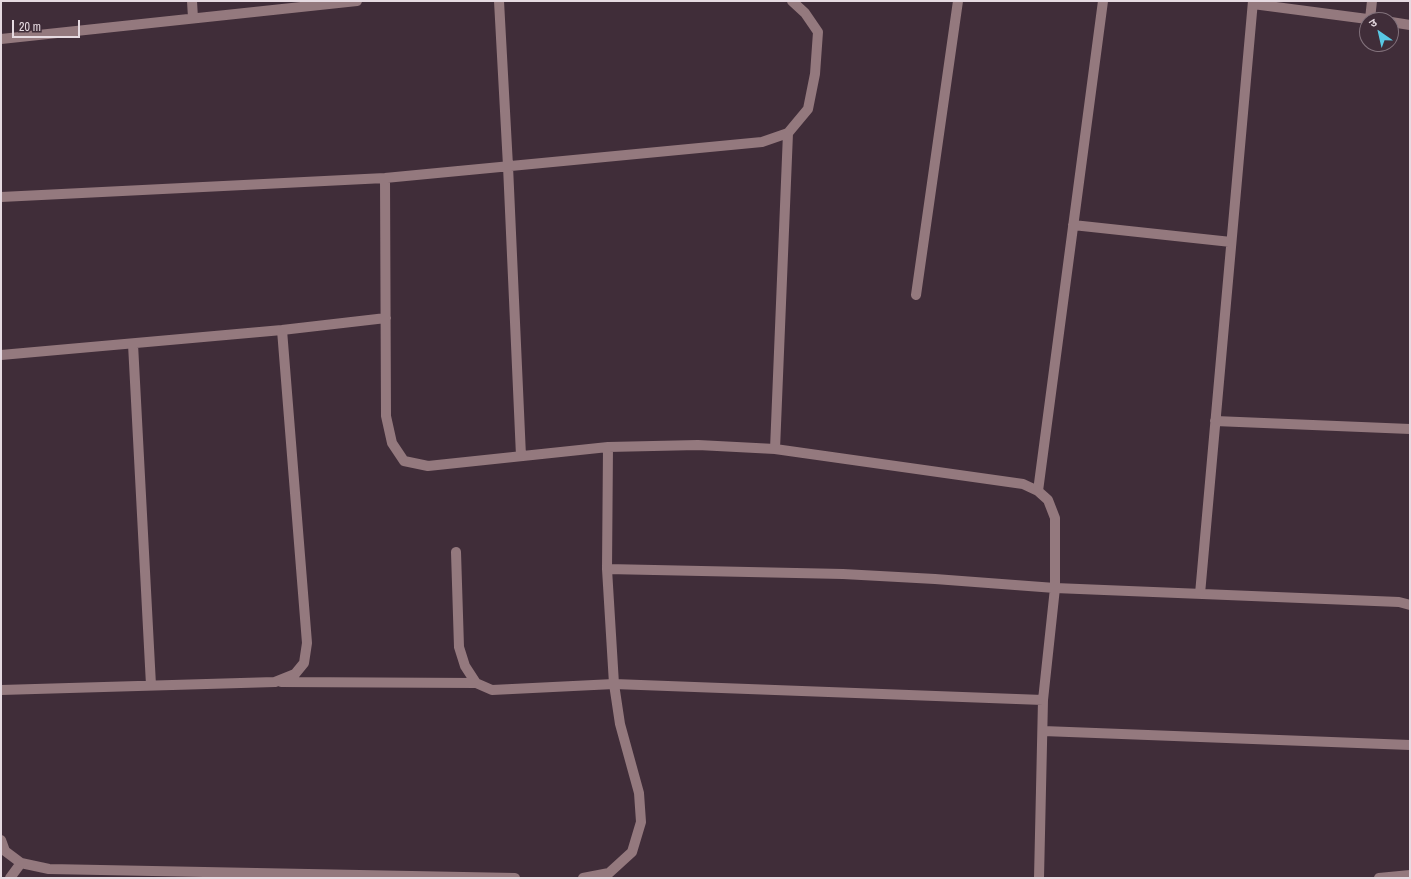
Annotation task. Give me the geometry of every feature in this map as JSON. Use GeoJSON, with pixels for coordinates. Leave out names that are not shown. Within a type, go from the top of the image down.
{"type":"FeatureCollection","features":[{"type":"Feature","properties":{"kind":"street"},"geometry":{"type":"LineString","coordinates":[[192,1],[193,18]]}},
{"type":"Feature","properties":{"kind":"street"},"geometry":{"type":"LineString","coordinates":[[1,39],[357,1]]}},
{"type":"Feature","properties":{"kind":"street"},"geometry":{"type":"LineString","coordinates":[[499,1],[521,456]]}},
{"type":"Feature","properties":{"kind":"street"},"geometry":{"type":"LineString","coordinates":[[1,197],[385,178],[762,142],[788,133],[808,109],[815,74],[818,32],[805,13],[792,1]]}},
{"type":"Feature","properties":{"kind":"street"},"geometry":{"type":"LineString","coordinates":[[805,13],[806,1]]}},
{"type":"Feature","properties":{"kind":"street"},"geometry":{"type":"LineString","coordinates":[[916,295],[958,1]]}},
{"type":"Feature","properties":{"kind":"street"},"geometry":{"type":"LineString","coordinates":[[1038,490],[1103,1]]}},
{"type":"Feature","properties":{"kind":"street"},"geometry":{"type":"LineString","coordinates":[[1372,1],[1372,12]]}},
{"type":"Feature","properties":{"kind":"street"},"geometry":{"type":"LineString","coordinates":[[1200,594],[1253,3],[1359,18]]}},
{"type":"Feature","properties":{"kind":"street"},"geometry":{"type":"LineString","coordinates":[[1399,23],[1410,24]]}},
{"type":"Feature","properties":{"kind":"street"},"geometry":{"type":"LineString","coordinates":[[775,449],[788,133]]}},
{"type":"Feature","properties":{"kind":"street"},"geometry":{"type":"LineString","coordinates":[[385,178],[386,416],[392,443],[404,461],[428,466],[608,447],[698,445],[775,449],[1024,484],[1038,490],[1048,500],[1055,518],[1055,588],[1043,700],[1039,878]]}},
{"type":"Feature","properties":{"kind":"street"},"geometry":{"type":"LineString","coordinates":[[1073,225],[1232,242]]}},
{"type":"Feature","properties":{"kind":"street"},"geometry":{"type":"LineString","coordinates":[[1,356],[282,330],[386,318]]}},
{"type":"Feature","properties":{"kind":"street"},"geometry":{"type":"LineString","coordinates":[[275,682],[295,674],[304,663],[307,643],[282,330]]}},
{"type":"Feature","properties":{"kind":"street"},"geometry":{"type":"LineString","coordinates":[[133,344],[151,685]]}},
{"type":"Feature","properties":{"kind":"street"},"geometry":{"type":"LineString","coordinates":[[1215,421],[1410,429]]}},
{"type":"Feature","properties":{"kind":"street"},"geometry":{"type":"LineString","coordinates":[[583,878],[609,873],[632,852],[642,822],[639,793],[620,724],[614,684],[607,569],[608,447]]}},
{"type":"Feature","properties":{"kind":"street"},"geometry":{"type":"LineString","coordinates":[[456,552],[459,647],[465,666],[476,683]]}},
{"type":"Feature","properties":{"kind":"street"},"geometry":{"type":"LineString","coordinates":[[607,569],[843,574],[1055,588],[1399,602],[1410,605]]}},
{"type":"Feature","properties":{"kind":"street"},"geometry":{"type":"LineString","coordinates":[[1,690],[275,682],[476,683],[492,690],[614,684],[1043,700]]}},
{"type":"Feature","properties":{"kind":"street"},"geometry":{"type":"LineString","coordinates":[[1043,731],[1410,745]]}},
{"type":"Feature","properties":{"kind":"street"},"geometry":{"type":"LineString","coordinates":[[1,840],[5,851],[21,863],[49,869],[515,878]]}},
{"type":"Feature","properties":{"kind":"street"},"geometry":{"type":"LineString","coordinates":[[10,878],[21,863]]}},
{"type":"Feature","properties":{"kind":"street"},"geometry":{"type":"LineString","coordinates":[[1379,878],[1410,875]]}}]}
